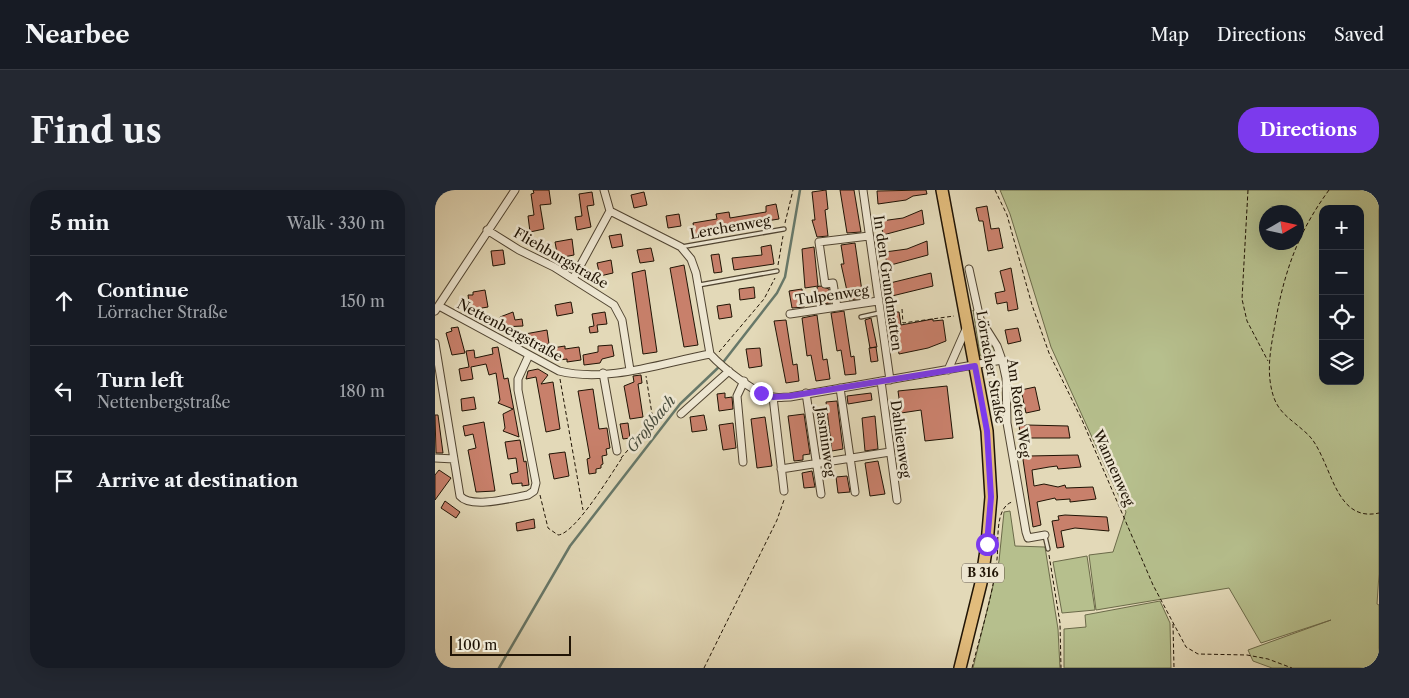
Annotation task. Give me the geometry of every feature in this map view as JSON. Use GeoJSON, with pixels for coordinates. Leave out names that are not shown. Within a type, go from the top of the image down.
{"type":"FeatureCollection","features":[{"type":"Feature","properties":{"kind":"main road","name":"Lörracher Straße"},"geometry":{"type":"LineString","coordinates":[[942,190],[987,431],[991,497],[981,584],[960,668]]}},
{"type":"Feature","properties":{"kind":"street"},"geometry":{"type":"LineString","coordinates":[[437,309],[515,190]]}},
{"type":"Feature","properties":{"kind":"street"},"geometry":{"type":"LineString","coordinates":[[573,278],[610,211],[604,190]]}},
{"type":"Feature","properties":{"kind":"street","name":"In den Grundmatten"},"geometry":{"type":"LineString","coordinates":[[863,190],[890,380]]}},
{"type":"Feature","properties":{"kind":"street"},"geometry":{"type":"LineString","coordinates":[[610,211],[681,248],[691,259],[712,357],[727,370],[761,393],[773,397],[807,394],[1002,360]]}},
{"type":"Feature","properties":{"kind":"street","name":"Fliehburgstraße"},"geometry":{"type":"LineString","coordinates":[[487,230],[519,250],[573,278],[608,300],[619,311],[630,370]]}},
{"type":"Feature","properties":{"kind":"street"},"geometry":{"type":"LineString","coordinates":[[837,307],[833,283],[825,284],[819,242],[869,236]]}},
{"type":"Feature","properties":{"kind":"street","name":"Am Roten Weg"},"geometry":{"type":"LineString","coordinates":[[969,269],[980,319],[997,346],[1006,378],[1007,423],[1026,532],[1028,538],[1045,535]]}},
{"type":"Feature","properties":{"kind":"street","name":"Tulpenweg"},"geometry":{"type":"LineString","coordinates":[[790,314],[878,301]]}},
{"type":"Feature","properties":{"kind":"street","name":"Nettenbergstraße"},"geometry":{"type":"LineString","coordinates":[[437,309],[559,371],[572,374],[603,374],[712,357]]}},
{"type":"Feature","properties":{"kind":"street"},"geometry":{"type":"LineString","coordinates":[[948,370],[963,339],[968,322]]}},
{"type":"Feature","properties":{"kind":"street"},"geometry":{"type":"LineString","coordinates":[[435,343],[460,496],[468,502],[481,502],[527,495],[534,491],[536,483],[518,390],[518,379],[529,355]]}},
{"type":"Feature","properties":{"kind":"street"},"geometry":{"type":"LineString","coordinates":[[681,414],[727,370]]}},
{"type":"Feature","properties":{"kind":"street"},"geometry":{"type":"LineString","coordinates":[[603,374],[617,451]]}},
{"type":"Feature","properties":{"kind":"street"},"geometry":{"type":"LineString","coordinates":[[743,462],[737,396],[744,381]]}},
{"type":"Feature","properties":{"kind":"street","name":"Dahlienweg"},"geometry":{"type":"LineString","coordinates":[[881,382],[897,500]]}},
{"type":"Feature","properties":{"kind":"street"},"geometry":{"type":"LineString","coordinates":[[435,391],[441,386]]}},
{"type":"Feature","properties":{"kind":"street"},"geometry":{"type":"LineString","coordinates":[[840,388],[855,492]]}},
{"type":"Feature","properties":{"kind":"street","name":"Jasminweg"},"geometry":{"type":"LineString","coordinates":[[807,394],[821,494]]}},
{"type":"Feature","properties":{"kind":"street"},"geometry":{"type":"LineString","coordinates":[[773,397],[784,491]]}},
{"type":"Feature","properties":{"kind":"street"},"geometry":{"type":"LineString","coordinates":[[781,469],[890,452]]}},
{"type":"Feature","properties":{"kind":"street"},"geometry":{"type":"LineString","coordinates":[[435,458],[455,458]]}},
{"type":"Feature","properties":{"kind":"lane","name":"Lerchenweg"},"geometry":{"type":"LineString","coordinates":[[681,248],[784,229]]}},
{"type":"Feature","properties":{"kind":"lane"},"geometry":{"type":"LineString","coordinates":[[698,285],[777,271]]}},
{"type":"Feature","properties":{"kind":"lane"},"geometry":{"type":"LineString","coordinates":[[861,317],[879,312]]}},
{"type":"Feature","properties":{"kind":"lane"},"geometry":{"type":"LineString","coordinates":[[1045,535],[1048,549]]}},
{"type":"Feature","properties":{"kind":"path","name":"Wannenweg"},"geometry":{"type":"LineString","coordinates":[[995,190],[1007,215],[1049,353],[1082,420],[1153,585],[1186,647],[1198,654],[1247,655],[1267,659],[1292,668]]}},
{"type":"Feature","properties":{"kind":"path"},"geometry":{"type":"LineString","coordinates":[[1248,190],[1242,299],[1247,321],[1268,362]]}},
{"type":"Feature","properties":{"kind":"path"},"geometry":{"type":"LineString","coordinates":[[1329,190],[1311,214],[1292,252],[1280,291],[1268,362],[1273,397],[1280,410],[1305,431],[1316,445],[1336,489],[1351,510],[1360,514],[1379,513]]}},
{"type":"Feature","properties":{"kind":"path"},"geometry":{"type":"LineString","coordinates":[[902,309],[903,322],[958,315]]}},
{"type":"Feature","properties":{"kind":"path"},"geometry":{"type":"LineString","coordinates":[[534,491],[540,495],[547,528],[558,535],[565,534],[642,434],[652,414],[645,367]]}},
{"type":"Feature","properties":{"kind":"path"},"geometry":{"type":"LineString","coordinates":[[559,371],[583,512]]}},
{"type":"Feature","properties":{"kind":"path"},"geometry":{"type":"LineString","coordinates":[[617,451],[622,458]]}},
{"type":"Feature","properties":{"kind":"path"},"geometry":{"type":"LineString","coordinates":[[704,668],[777,520],[784,504],[784,491]]}},
{"type":"Feature","properties":{"kind":"path"},"geometry":{"type":"LineString","coordinates":[[1048,549],[1060,623],[1061,668]]}},
{"type":"Feature","properties":{"kind":"path"},"geometry":{"type":"LineString","coordinates":[[1173,623],[1174,668]]}},
{"type":"Feature","properties":{"kind":"green space"},"geometry":{"type":"Polygon","coordinates":[[[1000,190],[1379,190],[1379,574],[1377,604],[1379,605],[1379,668],[1272,668],[1253,661],[1248,650],[1331,620],[1261,643],[1229,588],[1096,610],[1089,555],[1113,552],[1126,512],[1051,347],[1010,214],[1000,190]]]}},
{"type":"Feature","properties":{"kind":"green space"},"geometry":{"type":"Polygon","coordinates":[[[973,310],[995,349],[993,356],[988,360],[980,355],[973,310]]]}},
{"type":"Feature","properties":{"kind":"green space"},"geometry":{"type":"Polygon","coordinates":[[[1010,511],[1015,546],[1045,547],[1058,629],[1060,668],[973,668],[999,561],[1004,512],[1010,511]]]}},
{"type":"Feature","properties":{"kind":"green space"},"geometry":{"type":"Polygon","coordinates":[[[1087,556],[1095,610],[1062,613],[1053,562],[1087,556]]]}},
{"type":"Feature","properties":{"kind":"green space"},"geometry":{"type":"Polygon","coordinates":[[[1160,601],[1170,623],[1171,668],[1064,668],[1064,629],[1086,627],[1085,615],[1160,601]]]}},
{"type":"Feature","properties":{"kind":"building"},"geometry":{"type":"Polygon","coordinates":[[[533,190],[549,190],[551,204],[540,205],[544,229],[530,232],[528,216],[534,215],[531,194],[534,193],[533,190]]]}},
{"type":"Feature","properties":{"kind":"building"},"geometry":{"type":"Polygon","coordinates":[[[826,190],[828,209],[825,210],[828,236],[817,237],[812,220],[815,220],[812,192],[826,190]]]}},
{"type":"Feature","properties":{"kind":"building"},"geometry":{"type":"Polygon","coordinates":[[[840,190],[854,190],[861,232],[847,233],[840,190]]]}},
{"type":"Feature","properties":{"kind":"building"},"geometry":{"type":"Polygon","coordinates":[[[926,190],[927,194],[913,196],[906,200],[878,204],[877,191],[926,190]]]}},
{"type":"Feature","properties":{"kind":"building"},"geometry":{"type":"Polygon","coordinates":[[[592,192],[594,205],[587,206],[591,227],[577,230],[575,217],[582,216],[579,194],[592,192]]]}},
{"type":"Feature","properties":{"kind":"building"},"geometry":{"type":"Polygon","coordinates":[[[644,192],[647,205],[634,208],[631,195],[644,192]]]}},
{"type":"Feature","properties":{"kind":"building"},"geometry":{"type":"Polygon","coordinates":[[[776,204],[779,219],[710,230],[711,233],[695,235],[693,223],[717,219],[716,214],[729,212],[730,218],[766,212],[766,206],[776,204]]]}},
{"type":"Feature","properties":{"kind":"building"},"geometry":{"type":"Polygon","coordinates":[[[987,206],[991,229],[999,228],[1003,248],[988,251],[983,221],[979,221],[976,208],[987,206]]]}},
{"type":"Feature","properties":{"kind":"building"},"geometry":{"type":"Polygon","coordinates":[[[922,210],[924,224],[883,235],[881,221],[903,218],[922,210]]]}},
{"type":"Feature","properties":{"kind":"building"},"geometry":{"type":"Polygon","coordinates":[[[679,214],[681,226],[668,228],[666,216],[679,214]]]}},
{"type":"Feature","properties":{"kind":"building"},"geometry":{"type":"Polygon","coordinates":[[[621,234],[623,246],[612,248],[609,236],[621,234]]]}},
{"type":"Feature","properties":{"kind":"building"},"geometry":{"type":"Polygon","coordinates":[[[572,239],[574,255],[558,258],[555,242],[572,239]]]}},
{"type":"Feature","properties":{"kind":"building"},"geometry":{"type":"Polygon","coordinates":[[[927,241],[928,255],[887,266],[885,252],[907,249],[927,241]]]}},
{"type":"Feature","properties":{"kind":"building"},"geometry":{"type":"Polygon","coordinates":[[[855,243],[863,298],[849,300],[841,264],[844,264],[841,245],[855,243]]]}},
{"type":"Feature","properties":{"kind":"building"},"geometry":{"type":"Polygon","coordinates":[[[771,245],[774,264],[734,270],[732,258],[762,255],[761,247],[771,245]]]}},
{"type":"Feature","properties":{"kind":"building"},"geometry":{"type":"Polygon","coordinates":[[[814,247],[818,286],[805,288],[802,249],[814,247]]]}},
{"type":"Feature","properties":{"kind":"building"},"geometry":{"type":"Polygon","coordinates":[[[651,248],[654,261],[640,263],[637,250],[651,248]]]}},
{"type":"Feature","properties":{"kind":"building"},"geometry":{"type":"Polygon","coordinates":[[[503,250],[505,264],[493,266],[491,251],[503,250]]]}},
{"type":"Feature","properties":{"kind":"building"},"geometry":{"type":"Polygon","coordinates":[[[719,254],[722,272],[714,273],[711,255],[719,254]]]}},
{"type":"Feature","properties":{"kind":"building"},"geometry":{"type":"Polygon","coordinates":[[[611,260],[613,273],[600,276],[597,263],[611,260]]]}},
{"type":"Feature","properties":{"kind":"building"},"geometry":{"type":"Polygon","coordinates":[[[684,265],[698,345],[684,347],[670,268],[684,265]]]}},
{"type":"Feature","properties":{"kind":"building"},"geometry":{"type":"Polygon","coordinates":[[[1011,268],[1018,309],[1008,311],[1007,302],[997,304],[995,293],[1005,291],[1000,271],[1011,268]]]}},
{"type":"Feature","properties":{"kind":"building"},"geometry":{"type":"Polygon","coordinates":[[[645,270],[657,352],[643,354],[632,273],[645,270]]]}},
{"type":"Feature","properties":{"kind":"building"},"geometry":{"type":"Polygon","coordinates":[[[931,273],[933,286],[892,296],[890,283],[931,273]]]}},
{"type":"Feature","properties":{"kind":"building"},"geometry":{"type":"Polygon","coordinates":[[[754,287],[755,298],[740,300],[739,289],[754,287]]]}},
{"type":"Feature","properties":{"kind":"building"},"geometry":{"type":"Polygon","coordinates":[[[817,287],[829,289],[831,303],[820,304],[817,287]]]}},
{"type":"Feature","properties":{"kind":"building"},"geometry":{"type":"Polygon","coordinates":[[[802,289],[804,307],[792,308],[789,291],[802,289]]]}},
{"type":"Feature","properties":{"kind":"building"},"geometry":{"type":"Polygon","coordinates":[[[485,290],[488,307],[470,310],[468,295],[485,290]]]}},
{"type":"Feature","properties":{"kind":"building"},"geometry":{"type":"Polygon","coordinates":[[[571,302],[573,313],[557,316],[555,305],[571,302]]]}},
{"type":"Feature","properties":{"kind":"building"},"geometry":{"type":"Polygon","coordinates":[[[730,304],[732,317],[719,319],[717,306],[730,304]]]}},
{"type":"Feature","properties":{"kind":"building"},"geometry":{"type":"Polygon","coordinates":[[[844,311],[851,357],[854,356],[856,374],[845,375],[841,350],[837,351],[831,313],[844,311]]]}},
{"type":"Feature","properties":{"kind":"building"},"geometry":{"type":"Polygon","coordinates":[[[513,312],[515,320],[522,319],[523,326],[502,327],[500,317],[513,312]]]}},
{"type":"Feature","properties":{"kind":"building"},"geometry":{"type":"Polygon","coordinates":[[[605,312],[607,324],[597,325],[598,332],[590,333],[589,327],[594,326],[592,314],[605,312]]]}},
{"type":"Feature","properties":{"kind":"building"},"geometry":{"type":"Polygon","coordinates":[[[893,312],[899,312],[901,325],[933,319],[933,321],[943,320],[946,341],[928,348],[899,354],[893,312]]]}},
{"type":"Feature","properties":{"kind":"building"},"geometry":{"type":"Polygon","coordinates":[[[817,315],[823,360],[827,359],[830,379],[816,381],[811,355],[807,356],[802,318],[817,315]]]}},
{"type":"Feature","properties":{"kind":"building"},"geometry":{"type":"Polygon","coordinates":[[[871,318],[877,347],[870,348],[865,320],[871,318]]]}},
{"type":"Feature","properties":{"kind":"building"},"geometry":{"type":"Polygon","coordinates":[[[786,320],[793,365],[797,364],[799,381],[786,383],[774,321],[786,320]]]}},
{"type":"Feature","properties":{"kind":"building"},"geometry":{"type":"Polygon","coordinates":[[[458,327],[465,353],[452,355],[446,333],[452,331],[451,328],[458,327]]]}},
{"type":"Feature","properties":{"kind":"building"},"geometry":{"type":"Polygon","coordinates":[[[1018,328],[1021,341],[1008,344],[1005,330],[1018,328]]]}},
{"type":"Feature","properties":{"kind":"building"},"geometry":{"type":"Polygon","coordinates":[[[547,330],[549,344],[535,346],[534,342],[526,343],[525,334],[547,330]]]}},
{"type":"Feature","properties":{"kind":"building"},"geometry":{"type":"Polygon","coordinates":[[[612,345],[614,356],[602,359],[600,363],[584,365],[583,355],[598,352],[598,346],[612,345]]]}},
{"type":"Feature","properties":{"kind":"building"},"geometry":{"type":"Polygon","coordinates":[[[565,346],[565,349],[579,347],[581,360],[567,362],[567,359],[559,360],[558,357],[554,358],[552,348],[565,346]]]}},
{"type":"Feature","properties":{"kind":"building"},"geometry":{"type":"Polygon","coordinates":[[[498,347],[504,379],[508,378],[519,437],[503,431],[505,428],[503,414],[513,409],[498,403],[500,400],[496,373],[489,375],[486,364],[471,367],[473,379],[461,381],[459,369],[469,367],[466,351],[474,350],[475,358],[493,354],[492,348],[498,347]]]}},
{"type":"Feature","properties":{"kind":"building"},"geometry":{"type":"Polygon","coordinates":[[[876,347],[878,361],[871,362],[869,348],[876,347]]]}},
{"type":"Feature","properties":{"kind":"building"},"geometry":{"type":"Polygon","coordinates":[[[760,348],[762,366],[749,368],[746,349],[760,348]]]}},
{"type":"Feature","properties":{"kind":"building"},"geometry":{"type":"Polygon","coordinates":[[[538,369],[548,375],[541,384],[553,382],[560,429],[546,432],[536,377],[526,379],[528,371],[538,369]]]}},
{"type":"Feature","properties":{"kind":"building"},"geometry":{"type":"Polygon","coordinates":[[[641,375],[642,383],[638,384],[643,417],[630,419],[624,386],[634,382],[633,376],[641,375]]]}},
{"type":"Feature","properties":{"kind":"building"},"geometry":{"type":"Polygon","coordinates":[[[947,386],[953,438],[925,441],[921,410],[901,413],[898,391],[947,386]]]}},
{"type":"Feature","properties":{"kind":"building"},"geometry":{"type":"Polygon","coordinates":[[[1035,387],[1040,410],[1026,413],[1021,390],[1035,387]]]}},
{"type":"Feature","properties":{"kind":"building"},"geometry":{"type":"Polygon","coordinates":[[[593,389],[599,429],[607,428],[610,448],[606,449],[607,455],[602,456],[603,464],[601,468],[596,469],[596,473],[589,474],[587,459],[590,458],[578,391],[593,389]]]}},
{"type":"Feature","properties":{"kind":"building"},"geometry":{"type":"Polygon","coordinates":[[[725,393],[725,398],[732,397],[733,409],[719,411],[717,394],[725,393]]]}},
{"type":"Feature","properties":{"kind":"building"},"geometry":{"type":"Polygon","coordinates":[[[871,393],[872,400],[848,404],[847,396],[871,393]]]}},
{"type":"Feature","properties":{"kind":"building"},"geometry":{"type":"Polygon","coordinates":[[[474,397],[476,409],[462,411],[461,399],[474,397]]]}},
{"type":"Feature","properties":{"kind":"building"},"geometry":{"type":"Polygon","coordinates":[[[837,401],[843,449],[832,451],[826,402],[837,401]]]}},
{"type":"Feature","properties":{"kind":"building"},"geometry":{"type":"Polygon","coordinates":[[[804,414],[810,454],[803,455],[803,460],[794,461],[788,416],[804,414]]]}},
{"type":"Feature","properties":{"kind":"building"},"geometry":{"type":"Polygon","coordinates":[[[435,415],[438,415],[443,453],[436,453],[435,415]]]}},
{"type":"Feature","properties":{"kind":"building"},"geometry":{"type":"Polygon","coordinates":[[[704,415],[707,430],[692,432],[690,417],[704,415]]]}},
{"type":"Feature","properties":{"kind":"building"},"geometry":{"type":"Polygon","coordinates":[[[875,416],[878,449],[865,451],[862,418],[875,416]]]}},
{"type":"Feature","properties":{"kind":"building"},"geometry":{"type":"Polygon","coordinates":[[[765,417],[772,466],[757,468],[751,419],[765,417]]]}},
{"type":"Feature","properties":{"kind":"building"},"geometry":{"type":"Polygon","coordinates":[[[484,422],[495,491],[476,492],[468,450],[476,448],[473,434],[465,436],[463,426],[484,422]]]}},
{"type":"Feature","properties":{"kind":"building"},"geometry":{"type":"Polygon","coordinates":[[[628,423],[630,438],[623,439],[620,424],[628,423]]]}},
{"type":"Feature","properties":{"kind":"building"},"geometry":{"type":"Polygon","coordinates":[[[733,423],[736,448],[723,450],[719,425],[733,423]]]}},
{"type":"Feature","properties":{"kind":"building"},"geometry":{"type":"Polygon","coordinates":[[[1019,426],[1068,426],[1070,438],[1021,438],[1019,426]]]}},
{"type":"Feature","properties":{"kind":"building"},"geometry":{"type":"Polygon","coordinates":[[[520,440],[524,462],[526,461],[529,485],[522,486],[522,483],[512,484],[510,474],[518,472],[516,458],[508,459],[505,442],[520,440]]]}},
{"type":"Feature","properties":{"kind":"building"},"geometry":{"type":"Polygon","coordinates":[[[565,452],[569,476],[554,479],[549,454],[565,452]]]}},
{"type":"Feature","properties":{"kind":"building"},"geometry":{"type":"Polygon","coordinates":[[[1029,452],[1029,456],[1078,455],[1081,467],[1058,469],[1057,466],[1032,470],[1034,486],[1044,484],[1058,487],[1065,485],[1066,488],[1093,487],[1096,499],[1070,502],[1070,499],[1056,500],[1055,498],[1037,502],[1041,525],[1033,527],[1022,453],[1029,452]]]}},
{"type":"Feature","properties":{"kind":"building"},"geometry":{"type":"Polygon","coordinates":[[[878,461],[885,494],[870,496],[865,463],[878,461]]]}},
{"type":"Feature","properties":{"kind":"building"},"geometry":{"type":"Polygon","coordinates":[[[439,470],[451,478],[435,500],[435,475],[439,470]]]}},
{"type":"Feature","properties":{"kind":"building"},"geometry":{"type":"Polygon","coordinates":[[[812,471],[815,487],[804,488],[802,473],[812,471]]]}},
{"type":"Feature","properties":{"kind":"building"},"geometry":{"type":"Polygon","coordinates":[[[847,476],[850,492],[838,493],[836,477],[847,476]]]}},
{"type":"Feature","properties":{"kind":"building"},"geometry":{"type":"Polygon","coordinates":[[[445,501],[460,512],[456,518],[441,508],[445,501]]]}},
{"type":"Feature","properties":{"kind":"building"},"geometry":{"type":"Polygon","coordinates":[[[1058,516],[1107,517],[1109,531],[1075,528],[1061,531],[1064,547],[1057,548],[1052,521],[1059,520],[1058,516]]]}},
{"type":"Feature","properties":{"kind":"building"},"geometry":{"type":"Polygon","coordinates":[[[534,519],[535,528],[517,531],[516,523],[534,519]]]}},
{"type":"Feature","properties":{"kind":"waterway","name":"Großbach"},"geometry":{"type":"LineString","coordinates":[[499,668],[570,546],[680,404],[721,365],[777,293],[785,277],[800,190]]}},
{"type":"Feature","properties":{"kind":"route"},"geometry":{"type":"LineString","coordinates":[[761,393],[773,397],[790,396],[975,366],[987,431],[991,497],[987,544]]}}]}
